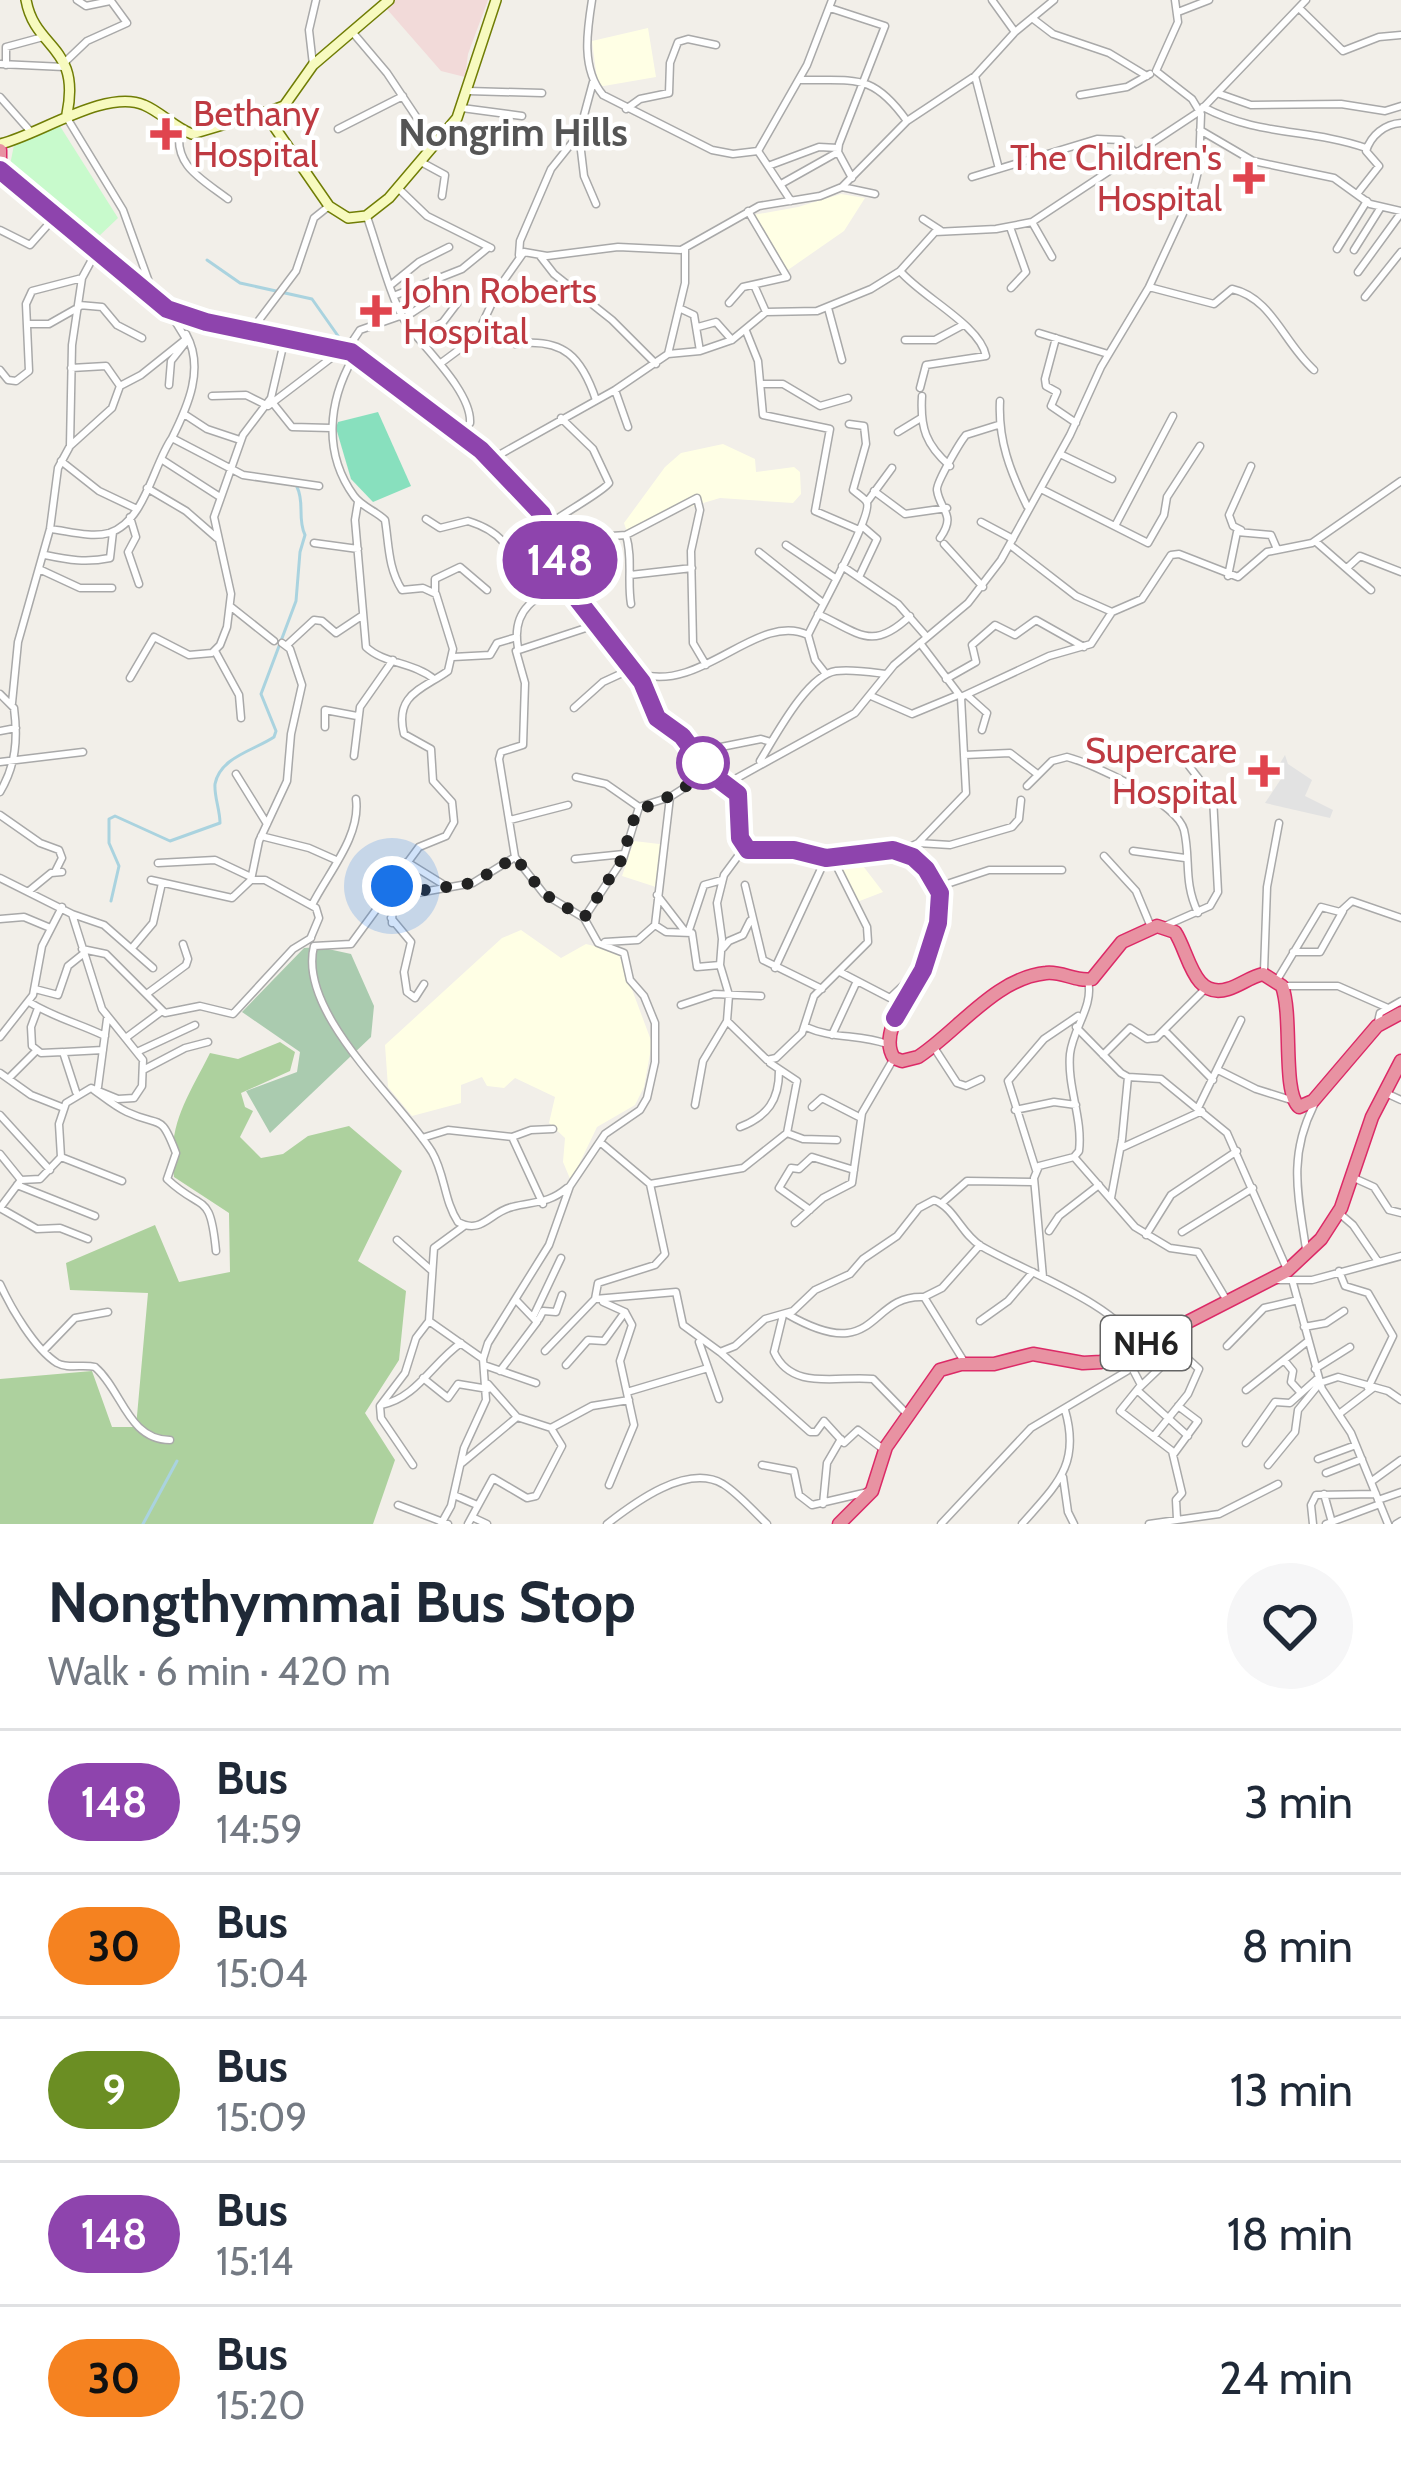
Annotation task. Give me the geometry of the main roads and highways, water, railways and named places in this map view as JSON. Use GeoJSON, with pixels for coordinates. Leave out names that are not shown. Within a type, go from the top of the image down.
{"type":"FeatureCollection","features":[{"type":"Feature","properties":{"kind":"highway"},"geometry":{"type":"LineString","coordinates":[[3,162],[54,218],[162,306],[250,332],[348,352],[490,460],[548,525],[570,586],[633,671],[657,718],[682,736],[709,772],[728,783],[741,801],[739,830],[745,847],[829,858],[880,850],[919,862],[938,887],[940,915],[921,974],[895,1018],[887,1044],[894,1058],[910,1060],[995,995],[1026,979],[1048,972],[1088,981],[1101,972],[1122,942],[1157,927],[1179,937],[1196,978],[1206,988],[1227,990],[1274,980],[1290,1021],[1291,1100],[1303,1106],[1398,1005]]}},
{"type":"Feature","properties":{"kind":"highway","name":"NH6"},"geometry":{"type":"LineString","coordinates":[[839,1524],[872,1491],[885,1450],[936,1373],[952,1365],[994,1364],[1033,1354],[1091,1363],[1132,1355],[1227,1302],[1285,1278],[1339,1213],[1372,1117],[1401,1061]]}},
{"type":"Feature","properties":{"kind":"waterway"},"geometry":{"type":"LineString","coordinates":[[207,260],[240,283],[312,299],[343,343]]}},
{"type":"Feature","properties":{"kind":"waterway"},"geometry":{"type":"LineString","coordinates":[[111,901],[119,866],[109,843],[109,819],[115,816],[170,841],[220,823],[218,775],[231,761],[274,737],[276,731],[261,694],[296,601],[305,535],[297,487]]}},
{"type":"Feature","properties":{"kind":"waterway"},"geometry":{"type":"LineString","coordinates":[[143,1524],[177,1461]]}},
{"type":"Feature","properties":{"kind":"place","name":"Bethany Hospital"},"geometry":{"type":"Point","coordinates":[166,134]}},
{"type":"Feature","properties":{"kind":"place","name":"The Children's Hospital"},"geometry":{"type":"Point","coordinates":[1249,178]}},
{"type":"Feature","properties":{"kind":"place","name":"John Roberts Hospital"},"geometry":{"type":"Point","coordinates":[376,311]}},
{"type":"Feature","properties":{"kind":"place","name":"Supercare Hospital"},"geometry":{"type":"Point","coordinates":[1264,771]}},
{"type":"Feature","properties":{"kind":"district","name":"Nongrim Hills"},"geometry":{"type":"Point","coordinates":[513,132]}}]}
